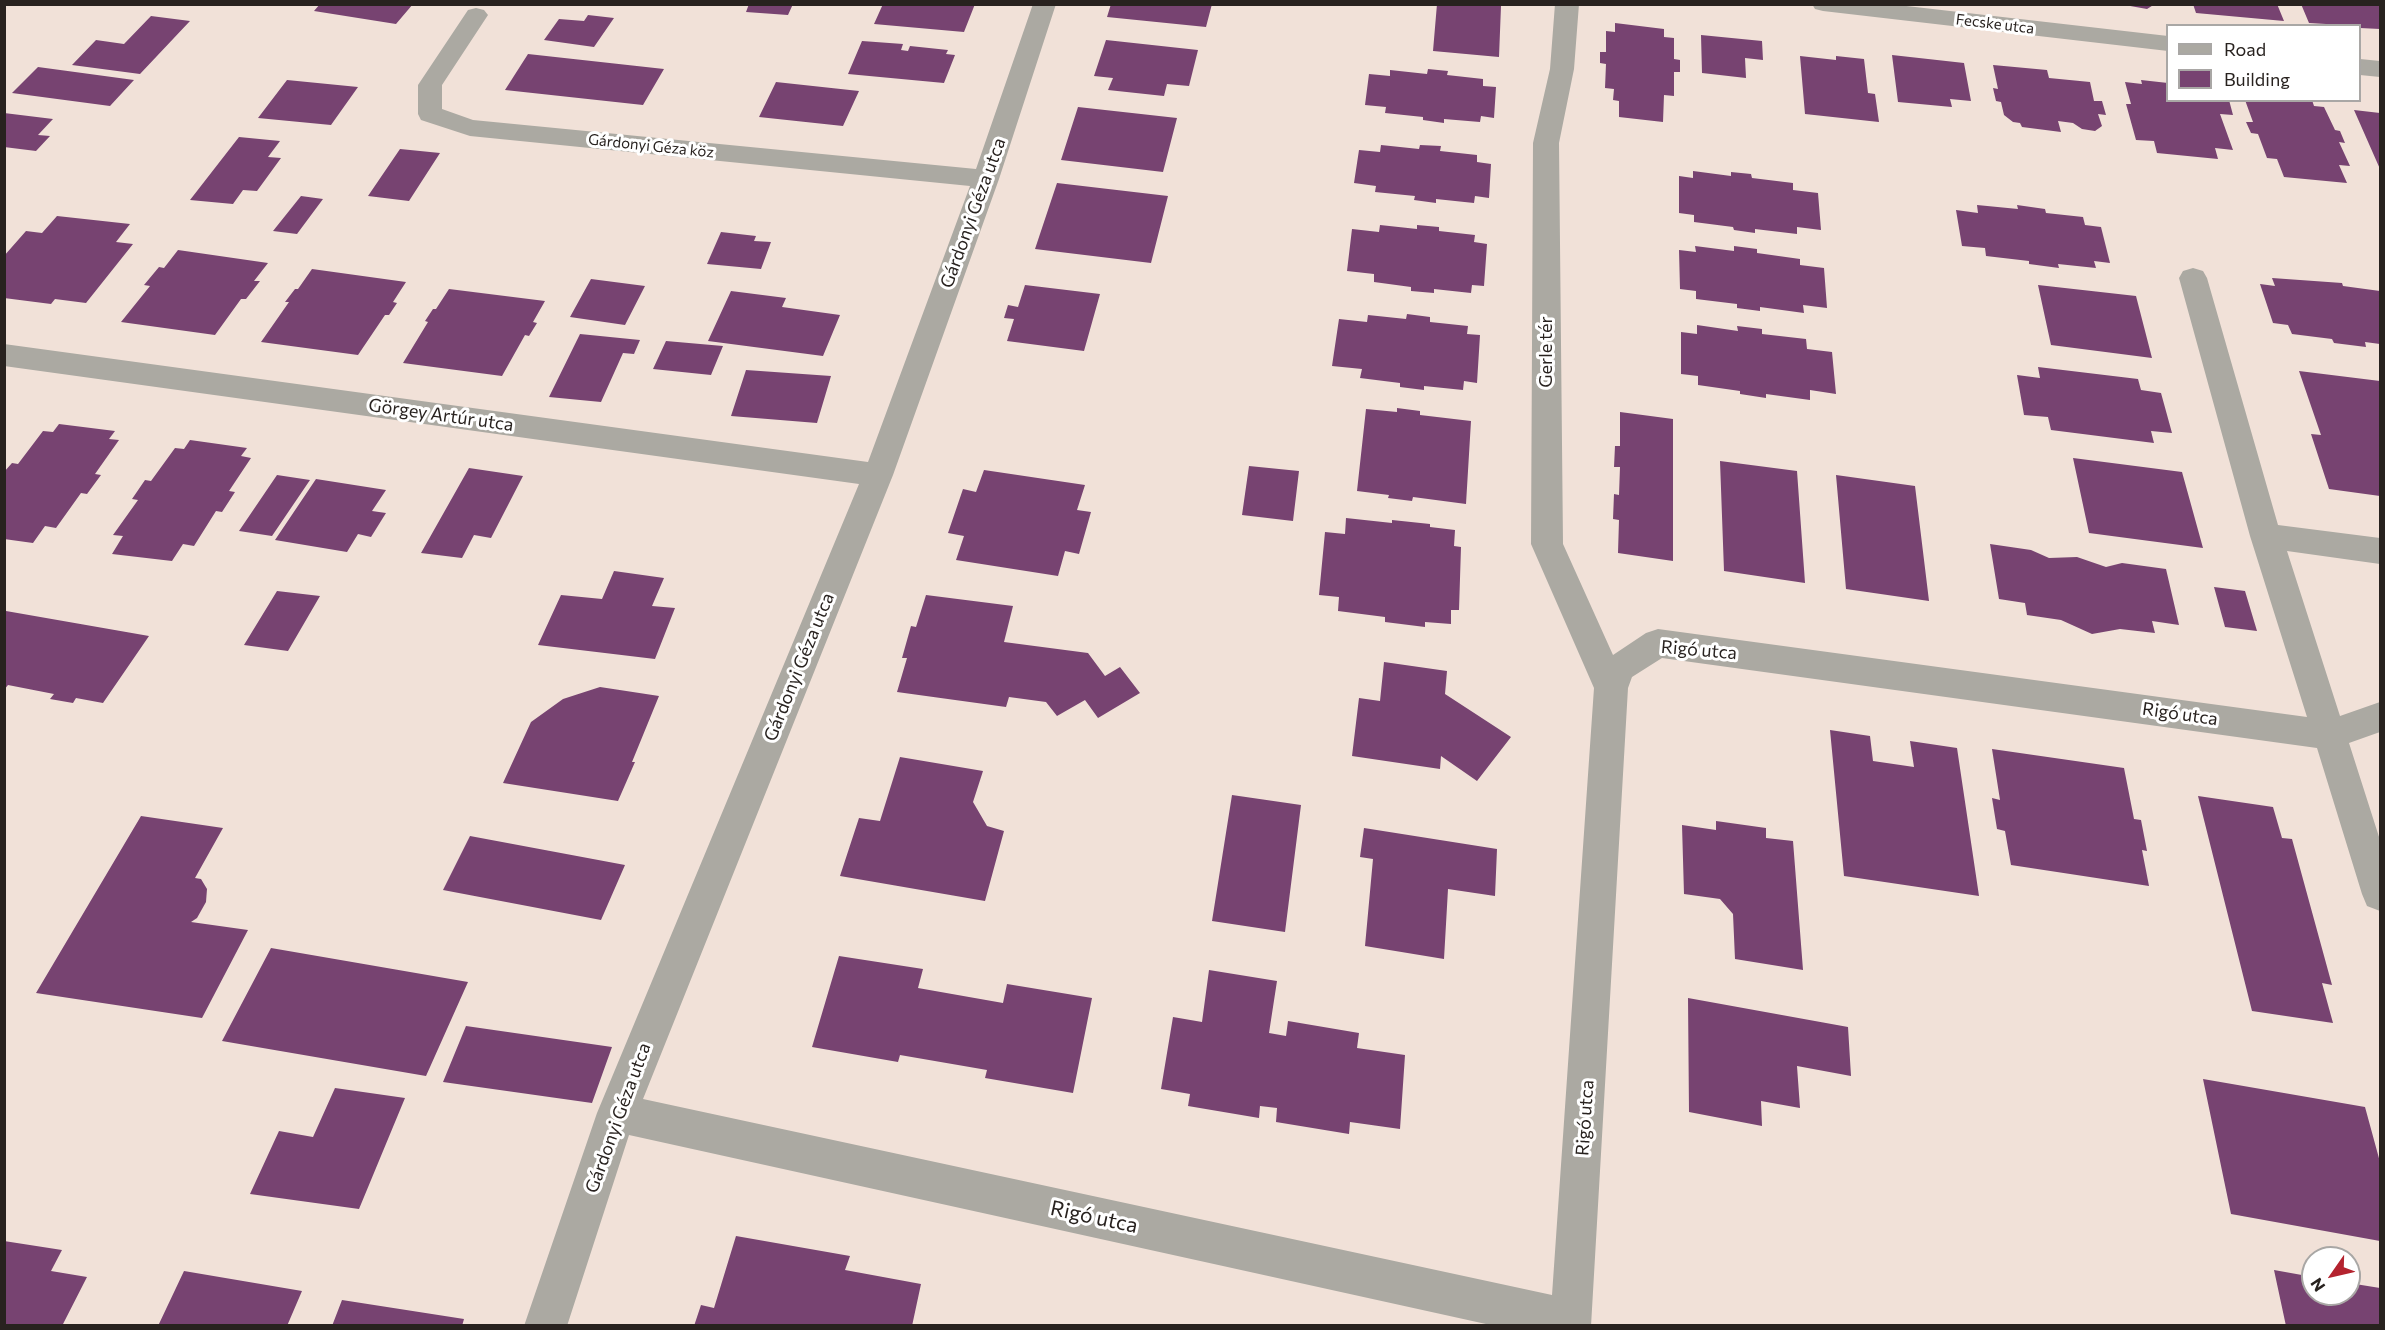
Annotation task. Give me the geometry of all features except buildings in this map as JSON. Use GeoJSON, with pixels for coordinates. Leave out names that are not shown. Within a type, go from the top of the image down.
{"type":"FeatureCollection","features":[{"type":"Feature","properties":{"kind":"street","name":"Gárdonyi Géza utca"},"geometry":{"type":"LineString","coordinates":[[545,1326],[617,1113],[878,476],[987,179],[1045,4]]}},
{"type":"Feature","properties":{"kind":"street","name":"Gerle tér"},"geometry":{"type":"LineString","coordinates":[[1567,4],[1562,69],[1546,143],[1547,544],[1611,688]]}},
{"type":"Feature","properties":{"kind":"street","name":"Fecske utca"},"geometry":{"type":"LineString","coordinates":[[1823,4],[2166,44]]}},
{"type":"Feature","properties":{"kind":"street","name":"Gárdonyi Géza köz"},"geometry":{"type":"LineString","coordinates":[[476,15],[430,85],[430,114],[470,128],[987,179]]}},
{"type":"Feature","properties":{"kind":"street"},"geometry":{"type":"LineString","coordinates":[[2361,67],[2380,69]]}},
{"type":"Feature","properties":{"kind":"street"},"geometry":{"type":"LineString","coordinates":[[2193,278],[2266,536],[2380,894]]}},
{"type":"Feature","properties":{"kind":"street","name":"Görgey Artúr utca"},"geometry":{"type":"LineString","coordinates":[[4,355],[878,476]]}},
{"type":"Feature","properties":{"kind":"street"},"geometry":{"type":"LineString","coordinates":[[2266,536],[2380,551]]}},
{"type":"Feature","properties":{"kind":"street","name":"Rigó utca"},"geometry":{"type":"LineString","coordinates":[[617,1113],[1572,1324],[1611,688],[1619,668],[1658,643],[2329,735],[2380,717]]}}]}
